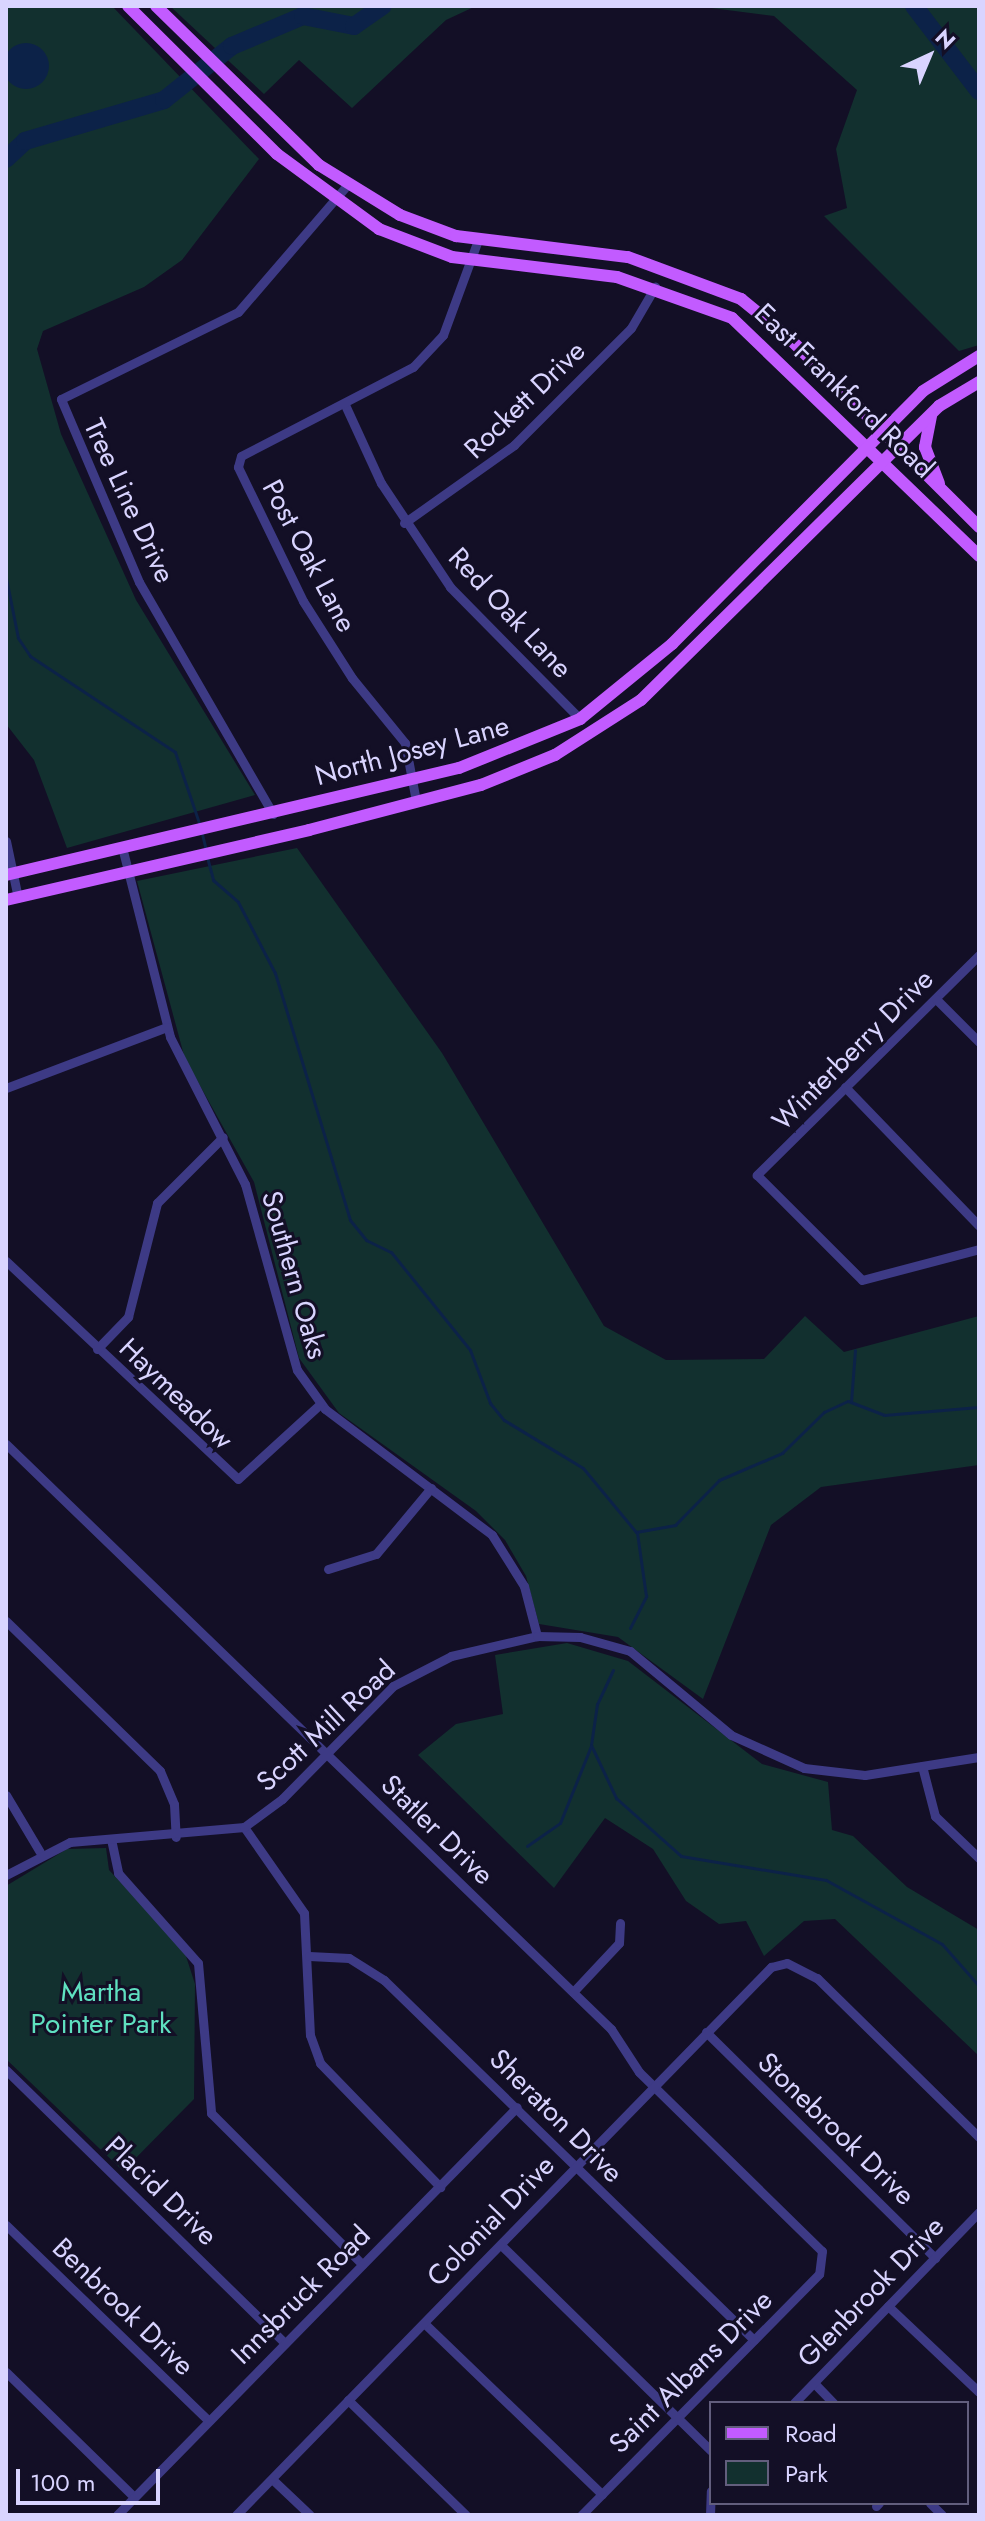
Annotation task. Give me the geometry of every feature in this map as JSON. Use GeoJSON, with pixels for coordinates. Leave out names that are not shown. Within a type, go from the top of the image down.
{"type":"FeatureCollection","features":[{"type":"Feature","properties":{"kind":"main road","name":"East Frankford Road"},"geometry":{"type":"LineString","coordinates":[[128,6],[222,101],[336,200],[418,246],[472,261],[655,287],[739,322],[979,556]]}},
{"type":"Feature","properties":{"kind":"main road","name":"East Frankford Road"},"geometry":{"type":"LineString","coordinates":[[156,6],[237,86],[348,184],[432,229],[478,240],[628,257],[703,280],[751,307],[885,431],[979,527]]}},
{"type":"Feature","properties":{"kind":"main road"},"geometry":{"type":"LineString","coordinates":[[739,322],[751,307]]}},
{"type":"Feature","properties":{"kind":"main road","name":"North Josey Lane"},"geometry":{"type":"LineString","coordinates":[[9,874],[273,814],[483,760],[580,719],[672,644],[940,377],[979,356]]}},
{"type":"Feature","properties":{"kind":"main road","name":"North Josey Lane"},"geometry":{"type":"LineString","coordinates":[[12,899],[416,801],[555,755],[641,700],[932,413],[979,382]]}},
{"type":"Feature","properties":{"kind":"main road"},"geometry":{"type":"LineString","coordinates":[[932,413],[925,447],[942,489]]}},
{"type":"Feature","properties":{"kind":"main road"},"geometry":{"type":"LineString","coordinates":[[672,644],[690,655]]}},
{"type":"Feature","properties":{"kind":"street","name":"Tree Line Drive"},"geometry":{"type":"LineString","coordinates":[[273,814],[139,582],[61,399],[238,312],[348,184]]}},
{"type":"Feature","properties":{"kind":"street","name":"Post Oak Lane"},"geometry":{"type":"LineString","coordinates":[[416,801],[405,743],[303,601],[238,467],[241,456],[394,381],[434,346],[472,261],[478,240]]}},
{"type":"Feature","properties":{"kind":"street","name":"Rockett Drive"},"geometry":{"type":"LineString","coordinates":[[404,523],[514,445],[631,328],[655,287]]}},
{"type":"Feature","properties":{"kind":"street","name":"Red Oak Lane"},"geometry":{"type":"LineString","coordinates":[[346,407],[404,523],[463,602],[580,719]]}},
{"type":"Feature","properties":{"kind":"street"},"geometry":{"type":"LineString","coordinates":[[6,841],[12,899]]}},
{"type":"Feature","properties":{"kind":"street","name":"Southern Oaks"},"geometry":{"type":"LineString","coordinates":[[122,847],[167,1027],[245,1184],[292,1358],[319,1405],[431,1488],[507,1552],[537,1636]]}},
{"type":"Feature","properties":{"kind":"street","name":"Winterberry Drive"},"geometry":{"type":"LineString","coordinates":[[979,955],[757,1175],[862,1280],[979,1249]]}},
{"type":"Feature","properties":{"kind":"street"},"geometry":{"type":"LineString","coordinates":[[936,999],[979,1042]]}},
{"type":"Feature","properties":{"kind":"street"},"geometry":{"type":"LineString","coordinates":[[6,1088],[167,1027]]}},
{"type":"Feature","properties":{"kind":"street"},"geometry":{"type":"LineString","coordinates":[[845,1087],[979,1226]]}},
{"type":"Feature","properties":{"kind":"street"},"geometry":{"type":"LineString","coordinates":[[97,1349],[128,1317],[157,1203],[223,1137]]}},
{"type":"Feature","properties":{"kind":"street","name":"Haymeadow"},"geometry":{"type":"LineString","coordinates":[[6,1261],[238,1479],[319,1405]]}},
{"type":"Feature","properties":{"kind":"street","name":"Statler Drive"},"geometry":{"type":"LineString","coordinates":[[6,1444],[573,1992],[653,2085],[823,2257]]}},
{"type":"Feature","properties":{"kind":"street"},"geometry":{"type":"LineString","coordinates":[[328,1569],[376,1554],[431,1488]]}},
{"type":"Feature","properties":{"kind":"street"},"geometry":{"type":"LineString","coordinates":[[6,1621],[160,1771],[174,1804],[176,1837]]}},
{"type":"Feature","properties":{"kind":"street","name":"Scott Mill Road"},"geometry":{"type":"LineString","coordinates":[[6,1875],[40,1852],[111,1839],[176,1837],[244,1827],[415,1672],[537,1636],[580,1637],[630,1651],[731,1735],[775,1758],[848,1776],[979,1757]]}},
{"type":"Feature","properties":{"kind":"street"},"geometry":{"type":"LineString","coordinates":[[922,1766],[935,1816],[979,1858]]}},
{"type":"Feature","properties":{"kind":"street"},"geometry":{"type":"LineString","coordinates":[[6,1795],[40,1852]]}},
{"type":"Feature","properties":{"kind":"street"},"geometry":{"type":"LineString","coordinates":[[244,1827],[260,1859],[298,1899],[309,1956],[310,2035],[324,2070],[440,2187]]}},
{"type":"Feature","properties":{"kind":"street"},"geometry":{"type":"LineString","coordinates":[[111,1839],[118,1873],[198,1963],[211,2113],[362,2264]]}},
{"type":"Feature","properties":{"kind":"street"},"geometry":{"type":"LineString","coordinates":[[573,1992],[619,1943],[620,1923]]}},
{"type":"Feature","properties":{"kind":"street","name":"Sheraton Drive"},"geometry":{"type":"LineString","coordinates":[[309,1956],[368,1967],[517,2107],[754,2340]]}},
{"type":"Feature","properties":{"kind":"street","name":"Colonial Drive"},"geometry":{"type":"LineString","coordinates":[[236,2515],[653,2085],[781,1962],[817,1978],[979,2137]]}},
{"type":"Feature","properties":{"kind":"street","name":"Stonebrook Drive"},"geometry":{"type":"LineString","coordinates":[[706,2032],[935,2258]]}},
{"type":"Feature","properties":{"kind":"street","name":"Placid Drive"},"geometry":{"type":"LineString","coordinates":[[6,2070],[285,2343]]}},
{"type":"Feature","properties":{"kind":"street","name":"Innsbruck Road"},"geometry":{"type":"LineString","coordinates":[[117,2515],[517,2107]]}},
{"type":"Feature","properties":{"kind":"street","name":"Glenbrook Drive"},"geometry":{"type":"LineString","coordinates":[[796,2401],[935,2258],[975,2224],[979,2212]]}},
{"type":"Feature","properties":{"kind":"street","name":"Benbrook Drive"},"geometry":{"type":"LineString","coordinates":[[6,2225],[209,2421]]}},
{"type":"Feature","properties":{"kind":"street"},"geometry":{"type":"LineString","coordinates":[[501,2245],[709,2449]]}},
{"type":"Feature","properties":{"kind":"street","name":"Saint Albans Drive"},"geometry":{"type":"LineString","coordinates":[[581,2515],[819,2274],[823,2257]]}},
{"type":"Feature","properties":{"kind":"street"},"geometry":{"type":"LineString","coordinates":[[888,2306],[979,2392]]}},
{"type":"Feature","properties":{"kind":"street"},"geometry":{"type":"LineString","coordinates":[[424,2323],[602,2494]]}},
{"type":"Feature","properties":{"kind":"street"},"geometry":{"type":"LineString","coordinates":[[6,2372],[134,2497]]}},
{"type":"Feature","properties":{"kind":"street"},"geometry":{"type":"LineString","coordinates":[[814,2383],[831,2401]]}},
{"type":"Feature","properties":{"kind":"street"},"geometry":{"type":"LineString","coordinates":[[348,2400],[466,2515]]}},
{"type":"Feature","properties":{"kind":"street"},"geometry":{"type":"LineString","coordinates":[[272,2479],[310,2515]]}},
{"type":"Feature","properties":{"kind":"green space"},"geometry":{"type":"Polygon","coordinates":[[[6,6],[112,6],[259,159],[182,260],[144,287],[43,331],[37,349],[61,434],[136,600],[255,795],[67,848],[34,760],[6,724],[6,6]]]}},
{"type":"Feature","properties":{"kind":"green space"},"geometry":{"type":"Polygon","coordinates":[[[170,6],[476,6],[446,20],[352,108],[299,60],[264,94],[170,6]]]}},
{"type":"Feature","properties":{"kind":"green space"},"geometry":{"type":"Polygon","coordinates":[[[696,6],[979,6],[979,345],[959,351],[824,216],[847,208],[836,149],[857,90],[774,16],[696,6]]]}},
{"type":"Feature","properties":{"kind":"green space"},"geometry":{"type":"Polygon","coordinates":[[[297,848],[442,1053],[604,1326],[666,1360],[764,1359],[805,1316],[844,1352],[979,1316],[979,1465],[821,1487],[771,1525],[703,1699],[618,1637],[539,1624],[526,1576],[505,1540],[476,1511],[339,1413],[299,1358],[254,1182],[185,1059],[137,881],[297,848]]]}},
{"type":"Feature","properties":{"kind":"green space"},"geometry":{"type":"Polygon","coordinates":[[[567,1643],[628,1661],[762,1764],[828,1782],[832,1830],[853,1836],[907,1887],[979,1930],[979,2056],[835,1919],[804,1921],[764,1956],[746,1921],[719,1924],[686,1901],[653,1849],[605,1818],[554,1888],[418,1755],[456,1724],[503,1714],[495,1655],[567,1643]]]}},
{"type":"Feature","properties":{"kind":"green space","name":"Martha Pointer Park"},"geometry":{"type":"Polygon","coordinates":[[[106,1848],[109,1870],[184,1950],[195,1984],[194,2099],[123,2171],[6,2059],[6,1886],[67,1849],[106,1848]]]}},
{"type":"Feature","properties":{"kind":"water"},"geometry":{"type":"Polygon","coordinates":[[[26,43],[42,50],[49,66],[42,82],[26,89],[10,82],[3,66],[10,50],[26,43]]]}},
{"type":"Feature","properties":{"kind":"waterway"},"geometry":{"type":"LineString","coordinates":[[6,159],[25,141],[164,100],[232,46],[303,16],[354,26],[383,6]]}},
{"type":"Feature","properties":{"kind":"waterway"},"geometry":{"type":"LineString","coordinates":[[914,6],[979,91]]}},
{"type":"Feature","properties":{"kind":"waterway"},"geometry":{"type":"LineString","coordinates":[[6,578],[18,638],[30,656],[175,752],[200,826]]}},
{"type":"Feature","properties":{"kind":"waterway"},"geometry":{"type":"LineString","coordinates":[[202,834],[206,850]]}},
{"type":"Feature","properties":{"kind":"waterway"},"geometry":{"type":"LineString","coordinates":[[207,857],[213,880],[238,902],[275,973],[350,1220],[366,1240],[391,1252],[470,1350],[490,1403],[504,1420],[583,1468],[636,1532],[675,1525],[719,1480],[782,1453],[824,1412],[848,1401],[884,1415],[979,1407]]}},
{"type":"Feature","properties":{"kind":"waterway"},"geometry":{"type":"LineString","coordinates":[[851,1402],[855,1350]]}},
{"type":"Feature","properties":{"kind":"waterway"},"geometry":{"type":"LineString","coordinates":[[630,1628],[646,1596],[637,1533]]}},
{"type":"Feature","properties":{"kind":"waterway"},"geometry":{"type":"LineString","coordinates":[[613,1670],[597,1704],[591,1745],[616,1798],[681,1856],[826,1880],[942,1944],[979,1986]]}},
{"type":"Feature","properties":{"kind":"waterway"},"geometry":{"type":"LineString","coordinates":[[527,1846],[560,1823],[591,1746]]}}]}
